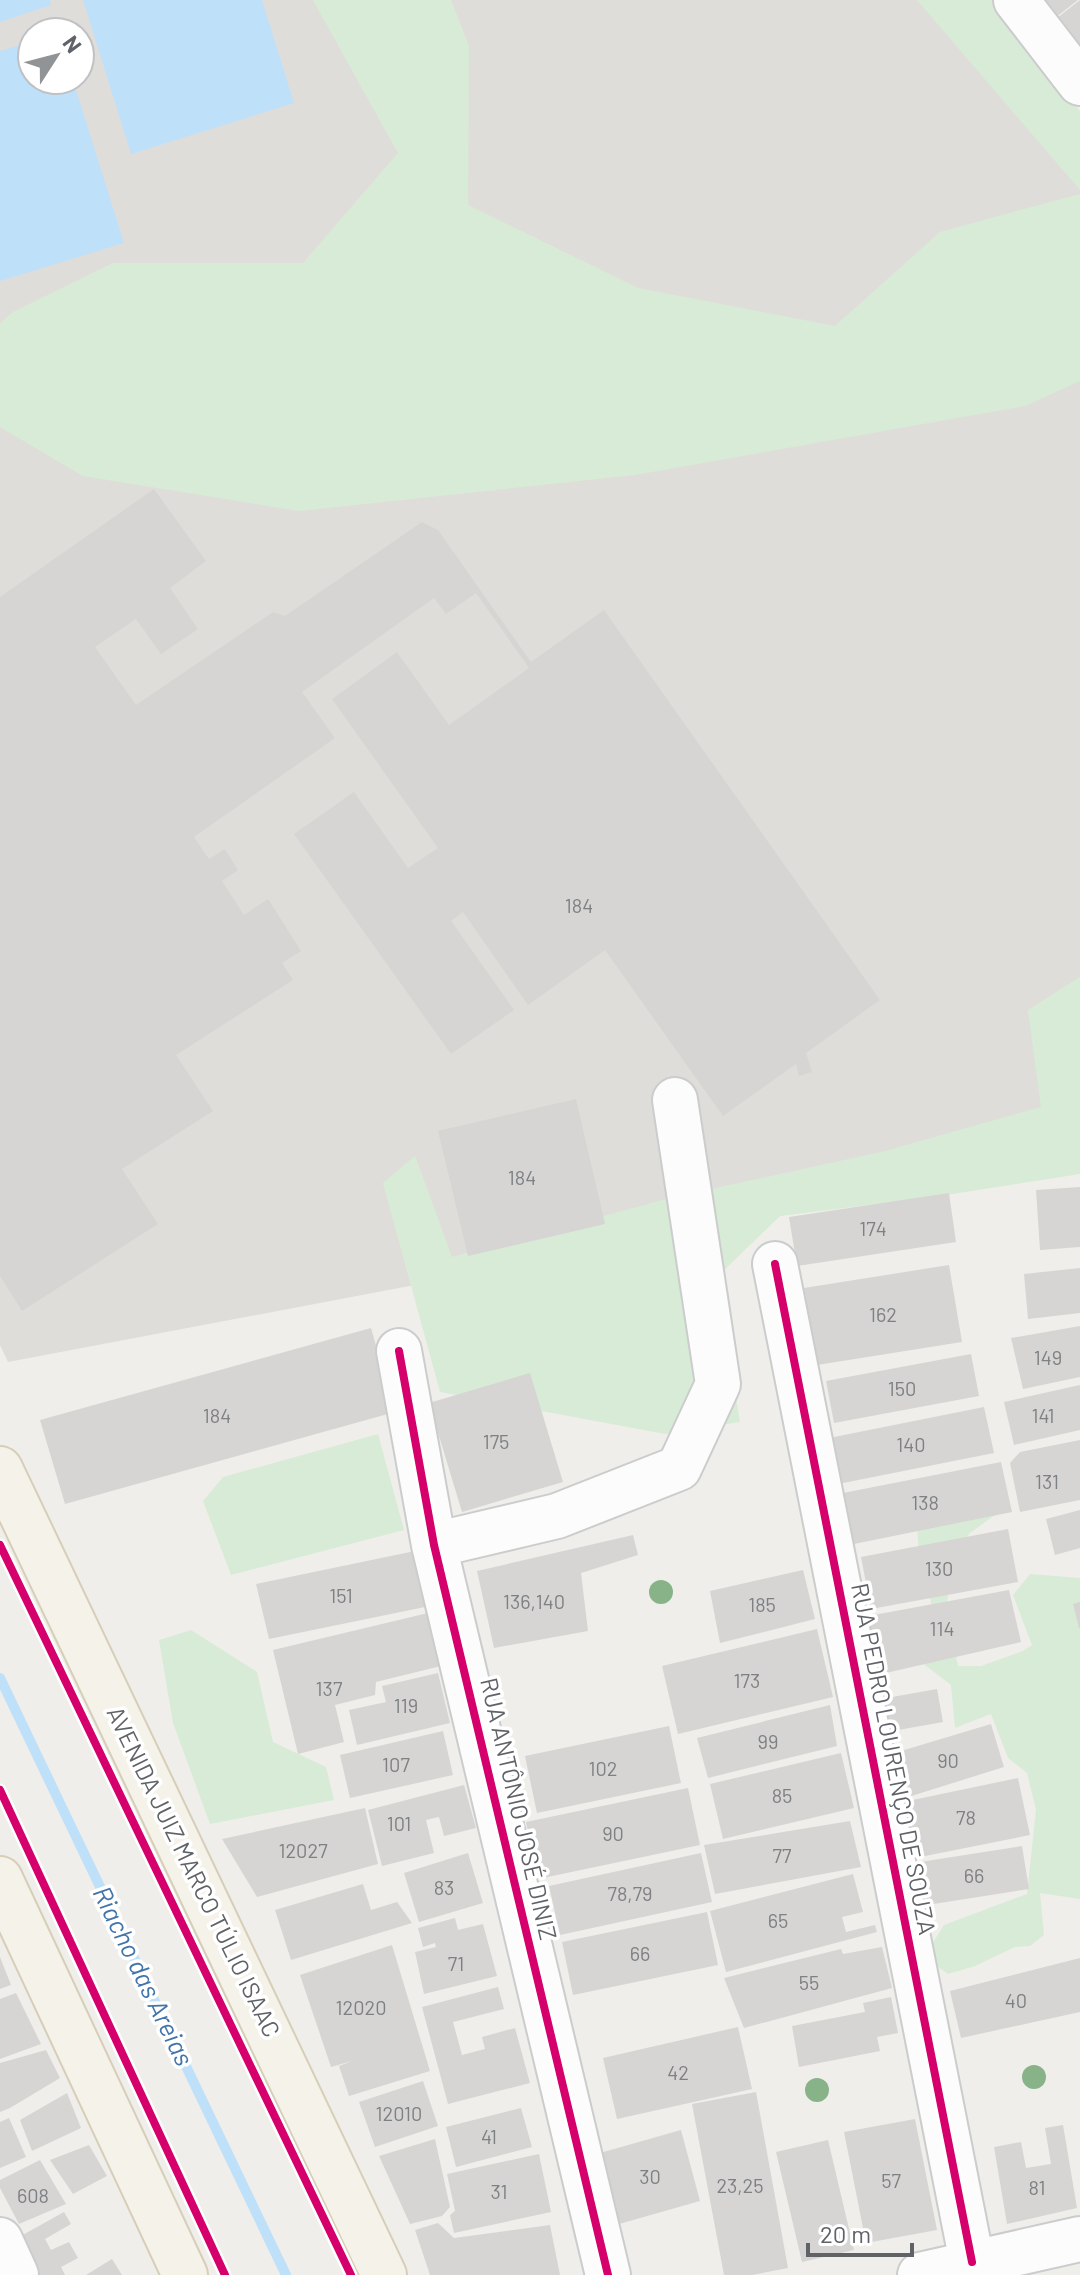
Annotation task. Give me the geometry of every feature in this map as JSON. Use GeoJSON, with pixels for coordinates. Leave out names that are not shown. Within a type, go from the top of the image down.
{"type":"FeatureCollection","features":[{"type":"Feature","properties":{"kind":"main road","name":"AVENIDA JUIZ MARCO TÚLIO ISAAC"},"geometry":{"type":"LineString","coordinates":[[0,1469],[384,2275]]}},
{"type":"Feature","properties":{"kind":"main road"},"geometry":{"type":"LineString","coordinates":[[0,1879],[185,2275]]}},
{"type":"Feature","properties":{"kind":"street"},"geometry":{"type":"LineString","coordinates":[[1016,0],[1080,83]]}},
{"type":"Feature","properties":{"kind":"street"},"geometry":{"type":"LineString","coordinates":[[434,1545],[557,1516],[679,1468],[718,1384],[675,1100]]}},
{"type":"Feature","properties":{"kind":"street","name":"RUA PEDRO LOURENÇO DE SOUZA"},"geometry":{"type":"LineString","coordinates":[[775,1264],[972,2262]]}},
{"type":"Feature","properties":{"kind":"street","name":"RUA ANTÔNIO JOSÉ DINIZ"},"geometry":{"type":"LineString","coordinates":[[399,1351],[434,1545],[608,2275]]}},
{"type":"Feature","properties":{"kind":"street"},"geometry":{"type":"LineString","coordinates":[[920,2275],[1080,2239]]}},
{"type":"Feature","properties":{"kind":"street"},"geometry":{"type":"LineString","coordinates":[[0,2240],[16,2275]]}},
{"type":"Feature","properties":{"kind":"shaded area"},"geometry":{"type":"Polygon","coordinates":[[[0,0],[957,0],[1080,138],[1080,1159],[8,1362],[0,1345],[0,0]]]}},
{"type":"Feature","properties":{"kind":"green space"},"geometry":{"type":"Polygon","coordinates":[[[313,0],[451,0],[469,46],[468,205],[638,288],[835,326],[940,232],[1080,194],[1080,381],[1025,406],[635,475],[299,511],[83,476],[0,427],[0,323],[13,312],[113,263],[303,263],[398,153],[313,0]]]}},
{"type":"Feature","properties":{"kind":"green space"},"geometry":{"type":"Polygon","coordinates":[[[917,0],[991,0],[1080,111],[1080,190],[917,0]]]}},
{"type":"Feature","properties":{"kind":"green space"},"geometry":{"type":"Polygon","coordinates":[[[1080,977],[1080,1174],[780,1216],[716,1278],[740,1422],[665,1434],[440,1392],[383,1183],[415,1156],[452,1257],[670,1198],[885,1151],[1041,1107],[1028,1010],[1080,977]]]}},
{"type":"Feature","properties":{"kind":"green space"},"geometry":{"type":"Polygon","coordinates":[[[378,1434],[404,1530],[231,1575],[203,1501],[223,1477],[378,1434]]]}},
{"type":"Feature","properties":{"kind":"green space"},"geometry":{"type":"Polygon","coordinates":[[[999,1512],[970,1533],[951,1556],[946,1608],[958,1666],[981,1666],[1032,1645],[1013,1595],[1030,1574],[1080,1578],[1080,1899],[1040,1893],[1044,1935],[1030,1946],[1015,1947],[975,1966],[948,1974],[924,1957],[944,1925],[1027,1894],[1036,1810],[1027,1773],[1008,1758],[991,1714],[955,1728],[951,1685],[921,1662],[936,1644],[930,1595],[919,1557],[917,1523],[999,1512]]]}},
{"type":"Feature","properties":{"kind":"green space"},"geometry":{"type":"Polygon","coordinates":[[[191,1630],[257,1672],[273,1742],[326,1767],[334,1800],[210,1824],[173,1723],[159,1640],[191,1630]]]}},
{"type":"Feature","properties":{"kind":"water"},"geometry":{"type":"Polygon","coordinates":[[[0,0],[50,0],[51,5],[0,22],[0,0]]]}},
{"type":"Feature","properties":{"kind":"water"},"geometry":{"type":"Polygon","coordinates":[[[83,0],[262,0],[294,103],[131,154],[96,42],[96,16],[88,16],[83,0]]]}},
{"type":"Feature","properties":{"kind":"water"},"geometry":{"type":"Polygon","coordinates":[[[16,46],[16,96],[78,96],[124,243],[0,281],[0,51],[16,46]]]}},
{"type":"Feature","properties":{"kind":"building"},"geometry":{"type":"Polygon","coordinates":[[[1041,0],[1078,0],[1055,18],[1041,0]]]}},
{"type":"Feature","properties":{"kind":"building"},"geometry":{"type":"Polygon","coordinates":[[[1080,0],[1080,48],[1057,18],[1080,0]]]}},
{"type":"Feature","properties":{"kind":"building"},"geometry":{"type":"Polygon","coordinates":[[[154,489],[206,561],[170,588],[198,629],[161,654],[136,619],[95,647],[136,705],[273,612],[285,616],[422,522],[438,530],[531,662],[604,610],[880,1000],[806,1053],[812,1072],[799,1076],[796,1064],[723,1116],[605,950],[528,1005],[463,912],[451,921],[514,1010],[451,1054],[294,834],[354,792],[408,868],[438,848],[332,699],[397,652],[449,725],[529,668],[476,593],[446,614],[434,598],[302,692],[335,738],[194,837],[209,859],[225,849],[238,870],[222,881],[244,915],[268,899],[301,951],[282,963],[293,980],[176,1055],[213,1111],[122,1169],[158,1224],[22,1311],[0,1276],[0,597],[154,489]]]}},
{"type":"Feature","properties":{"kind":"building"},"geometry":{"type":"Polygon","coordinates":[[[576,1099],[605,1224],[468,1256],[438,1131],[576,1099]]]}},
{"type":"Feature","properties":{"kind":"building"},"geometry":{"type":"Polygon","coordinates":[[[1080,1187],[1080,1247],[1040,1250],[1036,1190],[1080,1187]]]}},
{"type":"Feature","properties":{"kind":"building"},"geometry":{"type":"Polygon","coordinates":[[[949,1193],[956,1242],[797,1266],[789,1217],[949,1193]]]}},
{"type":"Feature","properties":{"kind":"building"},"geometry":{"type":"Polygon","coordinates":[[[949,1265],[962,1342],[817,1365],[804,1288],[949,1265]]]}},
{"type":"Feature","properties":{"kind":"building"},"geometry":{"type":"Polygon","coordinates":[[[1080,1268],[1080,1313],[1028,1319],[1024,1274],[1080,1268]]]}},
{"type":"Feature","properties":{"kind":"building"},"geometry":{"type":"Polygon","coordinates":[[[1080,1326],[1080,1377],[1023,1389],[1011,1338],[1080,1326]]]}},
{"type":"Feature","properties":{"kind":"building"},"geometry":{"type":"Polygon","coordinates":[[[371,1328],[395,1412],[65,1504],[40,1420],[371,1328]]]}},
{"type":"Feature","properties":{"kind":"building"},"geometry":{"type":"Polygon","coordinates":[[[971,1354],[979,1396],[834,1423],[826,1381],[971,1354]]]}},
{"type":"Feature","properties":{"kind":"building"},"geometry":{"type":"Polygon","coordinates":[[[530,1373],[563,1482],[462,1512],[429,1403],[530,1373]]]}},
{"type":"Feature","properties":{"kind":"building"},"geometry":{"type":"Polygon","coordinates":[[[1080,1385],[1080,1430],[1014,1445],[1004,1402],[1080,1385]]]}},
{"type":"Feature","properties":{"kind":"building"},"geometry":{"type":"Polygon","coordinates":[[[984,1407],[994,1453],[838,1484],[829,1438],[984,1407]]]}},
{"type":"Feature","properties":{"kind":"building"},"geometry":{"type":"Polygon","coordinates":[[[1080,1440],[1080,1500],[1020,1512],[1010,1463],[1020,1452],[1080,1440]]]}},
{"type":"Feature","properties":{"kind":"building"},"geometry":{"type":"Polygon","coordinates":[[[1001,1462],[1012,1512],[849,1545],[838,1494],[1001,1462]]]}},
{"type":"Feature","properties":{"kind":"building"},"geometry":{"type":"Polygon","coordinates":[[[1080,1510],[1080,1548],[1055,1555],[1046,1519],[1080,1510]]]}},
{"type":"Feature","properties":{"kind":"building"},"geometry":{"type":"Polygon","coordinates":[[[1008,1529],[1018,1582],[871,1609],[861,1557],[1008,1529]]]}},
{"type":"Feature","properties":{"kind":"building"},"geometry":{"type":"Polygon","coordinates":[[[633,1535],[638,1555],[581,1573],[588,1631],[494,1648],[477,1571],[633,1535]]]}},
{"type":"Feature","properties":{"kind":"building"},"geometry":{"type":"Polygon","coordinates":[[[415,1551],[425,1607],[269,1639],[256,1584],[415,1551]]]}},
{"type":"Feature","properties":{"kind":"building"},"geometry":{"type":"Polygon","coordinates":[[[803,1570],[815,1619],[720,1643],[710,1591],[803,1570]]]}},
{"type":"Feature","properties":{"kind":"building"},"geometry":{"type":"Polygon","coordinates":[[[1009,1590],[1021,1642],[877,1675],[863,1617],[1009,1590]]]}},
{"type":"Feature","properties":{"kind":"building"},"geometry":{"type":"Polygon","coordinates":[[[1080,1602],[1080,1628],[1079,1628],[1073,1604],[1080,1602]]]}},
{"type":"Feature","properties":{"kind":"building"},"geometry":{"type":"Polygon","coordinates":[[[428,1613],[441,1666],[376,1682],[375,1695],[335,1705],[344,1742],[298,1754],[273,1650],[428,1613]]]}},
{"type":"Feature","properties":{"kind":"building"},"geometry":{"type":"Polygon","coordinates":[[[817,1629],[833,1697],[678,1734],[662,1666],[817,1629]]]}},
{"type":"Feature","properties":{"kind":"building"},"geometry":{"type":"Polygon","coordinates":[[[438,1673],[450,1723],[357,1745],[349,1710],[386,1702],[382,1686],[438,1673]]]}},
{"type":"Feature","properties":{"kind":"building"},"geometry":{"type":"Polygon","coordinates":[[[937,1689],[943,1722],[887,1732],[881,1699],[937,1689]]]}},
{"type":"Feature","properties":{"kind":"building"},"geometry":{"type":"Polygon","coordinates":[[[830,1705],[837,1746],[708,1778],[697,1738],[830,1705]]]}},
{"type":"Feature","properties":{"kind":"building"},"geometry":{"type":"Polygon","coordinates":[[[991,1724],[1004,1767],[905,1798],[891,1754],[991,1724]]]}},
{"type":"Feature","properties":{"kind":"building"},"geometry":{"type":"Polygon","coordinates":[[[669,1726],[681,1783],[537,1813],[525,1756],[669,1726]]]}},
{"type":"Feature","properties":{"kind":"building"},"geometry":{"type":"Polygon","coordinates":[[[443,1731],[453,1775],[350,1798],[340,1755],[443,1731]]]}},
{"type":"Feature","properties":{"kind":"building"},"geometry":{"type":"Polygon","coordinates":[[[841,1753],[854,1808],[723,1839],[710,1784],[841,1753]]]}},
{"type":"Feature","properties":{"kind":"building"},"geometry":{"type":"Polygon","coordinates":[[[1018,1778],[1030,1835],[915,1858],[903,1802],[1018,1778]]]}},
{"type":"Feature","properties":{"kind":"building"},"geometry":{"type":"Polygon","coordinates":[[[464,1785],[476,1828],[444,1836],[439,1817],[426,1820],[434,1853],[382,1866],[368,1810],[464,1785]]]}},
{"type":"Feature","properties":{"kind":"building"},"geometry":{"type":"Polygon","coordinates":[[[688,1788],[700,1845],[538,1879],[526,1822],[688,1788]]]}},
{"type":"Feature","properties":{"kind":"building"},"geometry":{"type":"Polygon","coordinates":[[[365,1808],[378,1864],[257,1897],[222,1839],[365,1808]]]}},
{"type":"Feature","properties":{"kind":"building"},"geometry":{"type":"Polygon","coordinates":[[[850,1821],[861,1867],[715,1894],[704,1845],[850,1821]]]}},
{"type":"Feature","properties":{"kind":"building"},"geometry":{"type":"Polygon","coordinates":[[[1022,1846],[1029,1889],[927,1905],[920,1862],[1022,1846]]]}},
{"type":"Feature","properties":{"kind":"building"},"geometry":{"type":"Polygon","coordinates":[[[468,1853],[483,1903],[419,1922],[404,1873],[468,1853]]]}},
{"type":"Feature","properties":{"kind":"building"},"geometry":{"type":"Polygon","coordinates":[[[701,1853],[712,1902],[560,1935],[549,1886],[701,1853]]]}},
{"type":"Feature","properties":{"kind":"building"},"geometry":{"type":"Polygon","coordinates":[[[853,1874],[863,1912],[842,1917],[846,1932],[875,1925],[877,1932],[726,1972],[710,1911],[853,1874]]]}},
{"type":"Feature","properties":{"kind":"building"},"geometry":{"type":"Polygon","coordinates":[[[363,1884],[371,1910],[397,1902],[412,1923],[291,1960],[275,1910],[363,1884]]]}},
{"type":"Feature","properties":{"kind":"building"},"geometry":{"type":"Polygon","coordinates":[[[707,1912],[718,1965],[573,1995],[562,1942],[707,1912]]]}},
{"type":"Feature","properties":{"kind":"building"},"geometry":{"type":"Polygon","coordinates":[[[455,1918],[458,1930],[483,1924],[497,1976],[424,1994],[415,1952],[436,1947],[435,1943],[423,1947],[418,1928],[455,1918]]]}},
{"type":"Feature","properties":{"kind":"building"},"geometry":{"type":"Polygon","coordinates":[[[392,1945],[430,2071],[349,2096],[339,2066],[352,2061],[331,2067],[300,1975],[392,1945]]]}},
{"type":"Feature","properties":{"kind":"building"},"geometry":{"type":"Polygon","coordinates":[[[882,1947],[892,1988],[744,2028],[724,1978],[841,1949],[843,1954],[882,1947]]]}},
{"type":"Feature","properties":{"kind":"building"},"geometry":{"type":"Polygon","coordinates":[[[0,1957],[11,1985],[0,1989],[0,1957]]]}},
{"type":"Feature","properties":{"kind":"building"},"geometry":{"type":"Polygon","coordinates":[[[1080,1958],[1080,2012],[961,2038],[950,1991],[1080,1958]]]}},
{"type":"Feature","properties":{"kind":"building"},"geometry":{"type":"Polygon","coordinates":[[[498,1987],[504,2009],[453,2022],[462,2055],[485,2049],[482,2037],[515,2028],[530,2083],[448,2104],[422,2007],[498,1987]]]}},
{"type":"Feature","properties":{"kind":"building"},"geometry":{"type":"Polygon","coordinates":[[[16,1993],[41,2044],[0,2059],[0,1999],[16,1993]]]}},
{"type":"Feature","properties":{"kind":"building"},"geometry":{"type":"Polygon","coordinates":[[[891,1997],[898,2033],[877,2037],[880,2051],[799,2067],[792,2026],[865,2012],[863,2003],[891,1997]]]}},
{"type":"Feature","properties":{"kind":"building"},"geometry":{"type":"Polygon","coordinates":[[[738,2027],[752,2089],[617,2119],[603,2058],[738,2027]]]}},
{"type":"Feature","properties":{"kind":"building"},"geometry":{"type":"Polygon","coordinates":[[[46,2050],[60,2078],[0,2112],[0,2063],[46,2050]]]}},
{"type":"Feature","properties":{"kind":"building"},"geometry":{"type":"Polygon","coordinates":[[[423,2081],[438,2126],[375,2147],[359,2102],[423,2081]]]}},
{"type":"Feature","properties":{"kind":"building"},"geometry":{"type":"Polygon","coordinates":[[[756,2092],[788,2268],[752,2275],[724,2275],[692,2104],[756,2092]]]}},
{"type":"Feature","properties":{"kind":"building"},"geometry":{"type":"Polygon","coordinates":[[[67,2093],[81,2128],[32,2151],[20,2120],[67,2093]]]}},
{"type":"Feature","properties":{"kind":"building"},"geometry":{"type":"Polygon","coordinates":[[[521,2108],[532,2147],[456,2167],[446,2127],[521,2108]]]}},
{"type":"Feature","properties":{"kind":"building"},"geometry":{"type":"Polygon","coordinates":[[[9,2118],[26,2157],[0,2168],[0,2122],[9,2118]]]}},
{"type":"Feature","properties":{"kind":"building"},"geometry":{"type":"Polygon","coordinates":[[[915,2119],[937,2230],[866,2243],[844,2132],[915,2119]]]}},
{"type":"Feature","properties":{"kind":"building"},"geometry":{"type":"Polygon","coordinates":[[[1063,2125],[1077,2208],[1007,2224],[994,2147],[1021,2142],[1026,2168],[1051,2164],[1045,2128],[1063,2125]]]}},
{"type":"Feature","properties":{"kind":"building"},"geometry":{"type":"Polygon","coordinates":[[[681,2130],[700,2201],[619,2224],[600,2153],[681,2130]]]}},
{"type":"Feature","properties":{"kind":"building"},"geometry":{"type":"Polygon","coordinates":[[[435,2139],[450,2207],[442,2216],[410,2224],[379,2156],[435,2139]]]}},
{"type":"Feature","properties":{"kind":"building"},"geometry":{"type":"Polygon","coordinates":[[[828,2140],[854,2250],[802,2262],[776,2152],[828,2140]]]}},
{"type":"Feature","properties":{"kind":"building"},"geometry":{"type":"Polygon","coordinates":[[[89,2145],[107,2176],[73,2194],[50,2160],[89,2145]]]}},
{"type":"Feature","properties":{"kind":"building"},"geometry":{"type":"Polygon","coordinates":[[[539,2154],[551,2212],[454,2233],[450,2215],[455,2211],[447,2174],[539,2154]]]}},
{"type":"Feature","properties":{"kind":"building"},"geometry":{"type":"Polygon","coordinates":[[[40,2160],[66,2204],[19,2224],[0,2188],[0,2180],[40,2160]]]}},
{"type":"Feature","properties":{"kind":"building"},"geometry":{"type":"Polygon","coordinates":[[[64,2212],[71,2224],[45,2239],[51,2250],[69,2242],[78,2258],[61,2267],[65,2275],[39,2275],[19,2237],[64,2212]]]}},
{"type":"Feature","properties":{"kind":"building"},"geometry":{"type":"Polygon","coordinates":[[[438,2223],[454,2238],[550,2225],[560,2275],[430,2275],[415,2230],[438,2223]]]}},
{"type":"Feature","properties":{"kind":"building"},"geometry":{"type":"Polygon","coordinates":[[[112,2259],[122,2275],[86,2275],[112,2259]]]}},
{"type":"Feature","properties":{"kind":"waterway","name":"Riacho das Areias"},"geometry":{"type":"LineString","coordinates":[[0,1678],[286,2275]]}},
{"type":"Feature","properties":{"kind":"cycle path"},"geometry":{"type":"LineString","coordinates":[[775,1264],[972,2262]]}},
{"type":"Feature","properties":{"kind":"cycle path"},"geometry":{"type":"LineString","coordinates":[[399,1351],[434,1545],[608,2275]]}},
{"type":"Feature","properties":{"kind":"cycle path"},"geometry":{"type":"LineString","coordinates":[[0,1545],[351,2275]]}},
{"type":"Feature","properties":{"kind":"cycle path"},"geometry":{"type":"LineString","coordinates":[[0,1790],[225,2275]]}}]}
